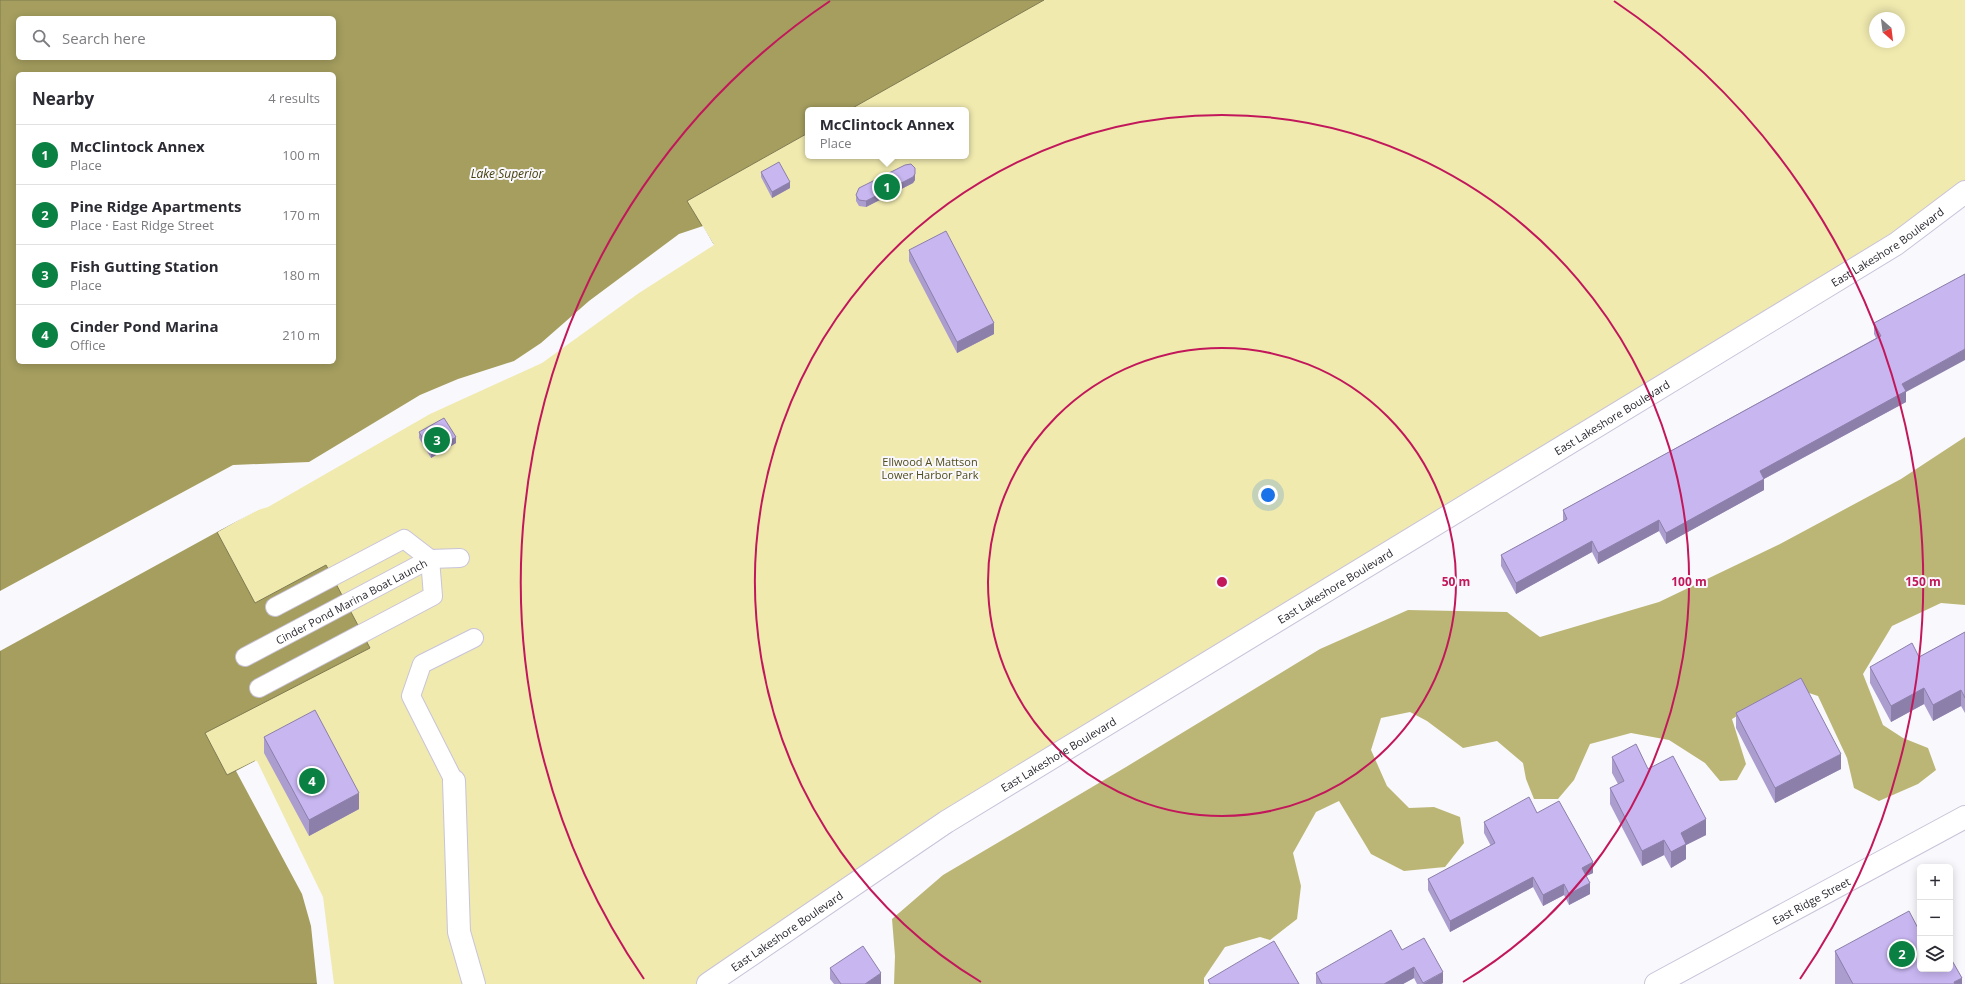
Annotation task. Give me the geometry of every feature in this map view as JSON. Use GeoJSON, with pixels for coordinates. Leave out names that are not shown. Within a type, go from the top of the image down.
{"type":"FeatureCollection","features":[{"type":"Feature","properties":{"kind":"street","name":"East Lakeshore Boulevard"},"geometry":{"type":"LineString","coordinates":[[708,984],[946,822],[1896,244],[1965,192]]}},
{"type":"Feature","properties":{"kind":"street"},"geometry":{"type":"LineString","coordinates":[[454,781],[459,932],[474,984]]}},
{"type":"Feature","properties":{"kind":"street","name":"East Ridge Street"},"geometry":{"type":"LineString","coordinates":[[1656,984],[1965,817]]}},
{"type":"Feature","properties":{"kind":"lane"},"geometry":{"type":"LineString","coordinates":[[259,688],[434,596],[430,559],[404,539],[275,607]]}},
{"type":"Feature","properties":{"kind":"lane","name":"Cinder Pond Marina Boat Launch"},"geometry":{"type":"LineString","coordinates":[[245,657],[430,559],[460,558]]}},
{"type":"Feature","properties":{"kind":"lane"},"geometry":{"type":"LineString","coordinates":[[454,781],[411,696],[422,664],[474,638]]}},
{"type":"Feature","properties":{"kind":"green space","name":"Ellwood A Mattson Lower Harbor Park"},"geometry":{"type":"Polygon","coordinates":[[[1044,0],[1965,0],[1965,192],[946,822],[708,984],[332,984],[255,761],[227,775],[205,733],[369,647],[326,565],[255,603],[217,532],[638,292],[713,244],[687,201],[805,135],[805,159],[969,159],[969,107],[854,107],[1044,0]]]}},
{"type":"Feature","properties":{"kind":"shaded area"},"geometry":{"type":"Polygon","coordinates":[[[1965,437],[1965,605],[1941,603],[1892,626],[1863,674],[1883,725],[1903,738],[1928,748],[1936,770],[1918,784],[1879,801],[1854,788],[1847,758],[1818,696],[1788,686],[1732,719],[1746,764],[1737,780],[1720,781],[1705,763],[1669,740],[1631,733],[1590,744],[1574,780],[1558,799],[1534,799],[1526,779],[1523,763],[1497,741],[1463,748],[1427,721],[1410,712],[1381,718],[1371,750],[1387,786],[1409,808],[1434,807],[1460,817],[1464,843],[1445,867],[1404,871],[1371,854],[1339,801],[1316,812],[1293,853],[1301,886],[1297,919],[1270,940],[1260,937],[1225,947],[1204,978],[1204,984],[894,984],[895,956],[892,919],[943,875],[1126,767],[1320,649],[1408,610],[1507,612],[1540,637],[1659,602],[1780,544],[1901,479],[1965,437]]]}},
{"type":"Feature","properties":{"kind":"water","name":"Lake Superior"},"geometry":{"type":"Polygon","coordinates":[[[0,0],[1044,0],[854,107],[805,107],[805,135],[687,201],[713,244],[638,292],[217,532],[255,603],[326,565],[370,648],[205,733],[227,775],[255,761],[321,898],[332,984],[0,984],[0,0]]]}},
{"type":"Feature","properties":{"kind":"pier"},"geometry":{"type":"Polygon","coordinates":[[[703,226],[714,245],[639,293],[542,363],[430,414],[268,507],[258,510],[217,532],[0,651],[0,591],[233,465],[309,462],[420,395],[458,379],[514,361],[541,343],[589,301],[679,234],[703,226]]]}},
{"type":"Feature","properties":{"kind":"pier"},"geometry":{"type":"Polygon","coordinates":[[[257,761],[323,897],[334,984],[317,984],[311,926],[302,894],[236,771],[257,761]]]}},
{"type":"Feature","properties":{"kind":"building"},"geometry":{"type":"Polygon","coordinates":[[[779,162],[790,182],[772,192],[761,172],[779,162]]]}},
{"type":"Feature","properties":{"kind":"building"},"geometry":{"type":"Polygon","coordinates":[[[911,164],[915,168],[915,174],[913,177],[866,201],[859,200],[856,195],[859,188],[905,165],[911,164]]]}},
{"type":"Feature","properties":{"kind":"building"},"geometry":{"type":"Polygon","coordinates":[[[946,231],[994,323],[957,342],[909,250],[946,231]]]}},
{"type":"Feature","properties":{"kind":"building"},"geometry":{"type":"Polygon","coordinates":[[[1965,274],[1965,349],[1902,384],[1906,391],[1760,471],[1764,479],[1666,533],[1659,520],[1598,553],[1592,541],[1516,583],[1501,555],[1567,519],[1563,510],[1881,336],[1874,323],[1965,274]]]}},
{"type":"Feature","properties":{"kind":"building"},"geometry":{"type":"Polygon","coordinates":[[[444,418],[456,437],[431,452],[419,432],[444,418]]]}},
{"type":"Feature","properties":{"kind":"building"},"geometry":{"type":"Polygon","coordinates":[[[1965,632],[1965,698],[1961,690],[1933,705],[1924,688],[1891,706],[1870,667],[1912,643],[1919,657],[1965,632]]]}},
{"type":"Feature","properties":{"kind":"building"},"geometry":{"type":"Polygon","coordinates":[[[1801,678],[1841,754],[1775,788],[1736,713],[1801,678]]]}},
{"type":"Feature","properties":{"kind":"building"},"geometry":{"type":"Polygon","coordinates":[[[315,710],[359,793],[309,820],[264,737],[315,710]]]}},
{"type":"Feature","properties":{"kind":"building"},"geometry":{"type":"Polygon","coordinates":[[[1636,744],[1648,769],[1673,756],[1706,819],[1681,833],[1686,844],[1671,852],[1664,840],[1642,851],[1610,788],[1624,781],[1612,757],[1636,744]]]}},
{"type":"Feature","properties":{"kind":"building"},"geometry":{"type":"Polygon","coordinates":[[[1529,797],[1537,813],[1559,801],[1593,862],[1582,868],[1590,883],[1569,894],[1564,884],[1543,895],[1533,877],[1450,921],[1428,879],[1495,843],[1484,822],[1529,797]]]}},
{"type":"Feature","properties":{"kind":"building"},"geometry":{"type":"Polygon","coordinates":[[[1909,911],[1917,926],[1917,972],[1953,972],[1953,962],[1962,978],[1954,982],[1955,984],[1853,984],[1835,951],[1909,911]]]}},
{"type":"Feature","properties":{"kind":"building"},"geometry":{"type":"Polygon","coordinates":[[[1391,930],[1402,950],[1424,938],[1443,972],[1423,983],[1414,967],[1384,984],[1322,984],[1316,973],[1391,930]]]}},
{"type":"Feature","properties":{"kind":"building"},"geometry":{"type":"Polygon","coordinates":[[[1274,941],[1299,984],[1210,984],[1208,980],[1274,941]]]}},
{"type":"Feature","properties":{"kind":"building"},"geometry":{"type":"Polygon","coordinates":[[[863,946],[881,973],[865,984],[841,984],[830,968],[863,946]]]}},
{"type":"Feature","properties":{"kind":"place","name":"McClintock Annex"},"geometry":{"type":"Point","coordinates":[887,187]}},
{"type":"Feature","properties":{"kind":"place","name":"Fish Gutting Station"},"geometry":{"type":"Point","coordinates":[437,440]}},
{"type":"Feature","properties":{"kind":"place","name":"Cinder Pond Marina"},"geometry":{"type":"Point","coordinates":[312,781]}},
{"type":"Feature","properties":{"kind":"place","name":"Pine Ridge Apartments"},"geometry":{"type":"Point","coordinates":[1902,954]}}]}
